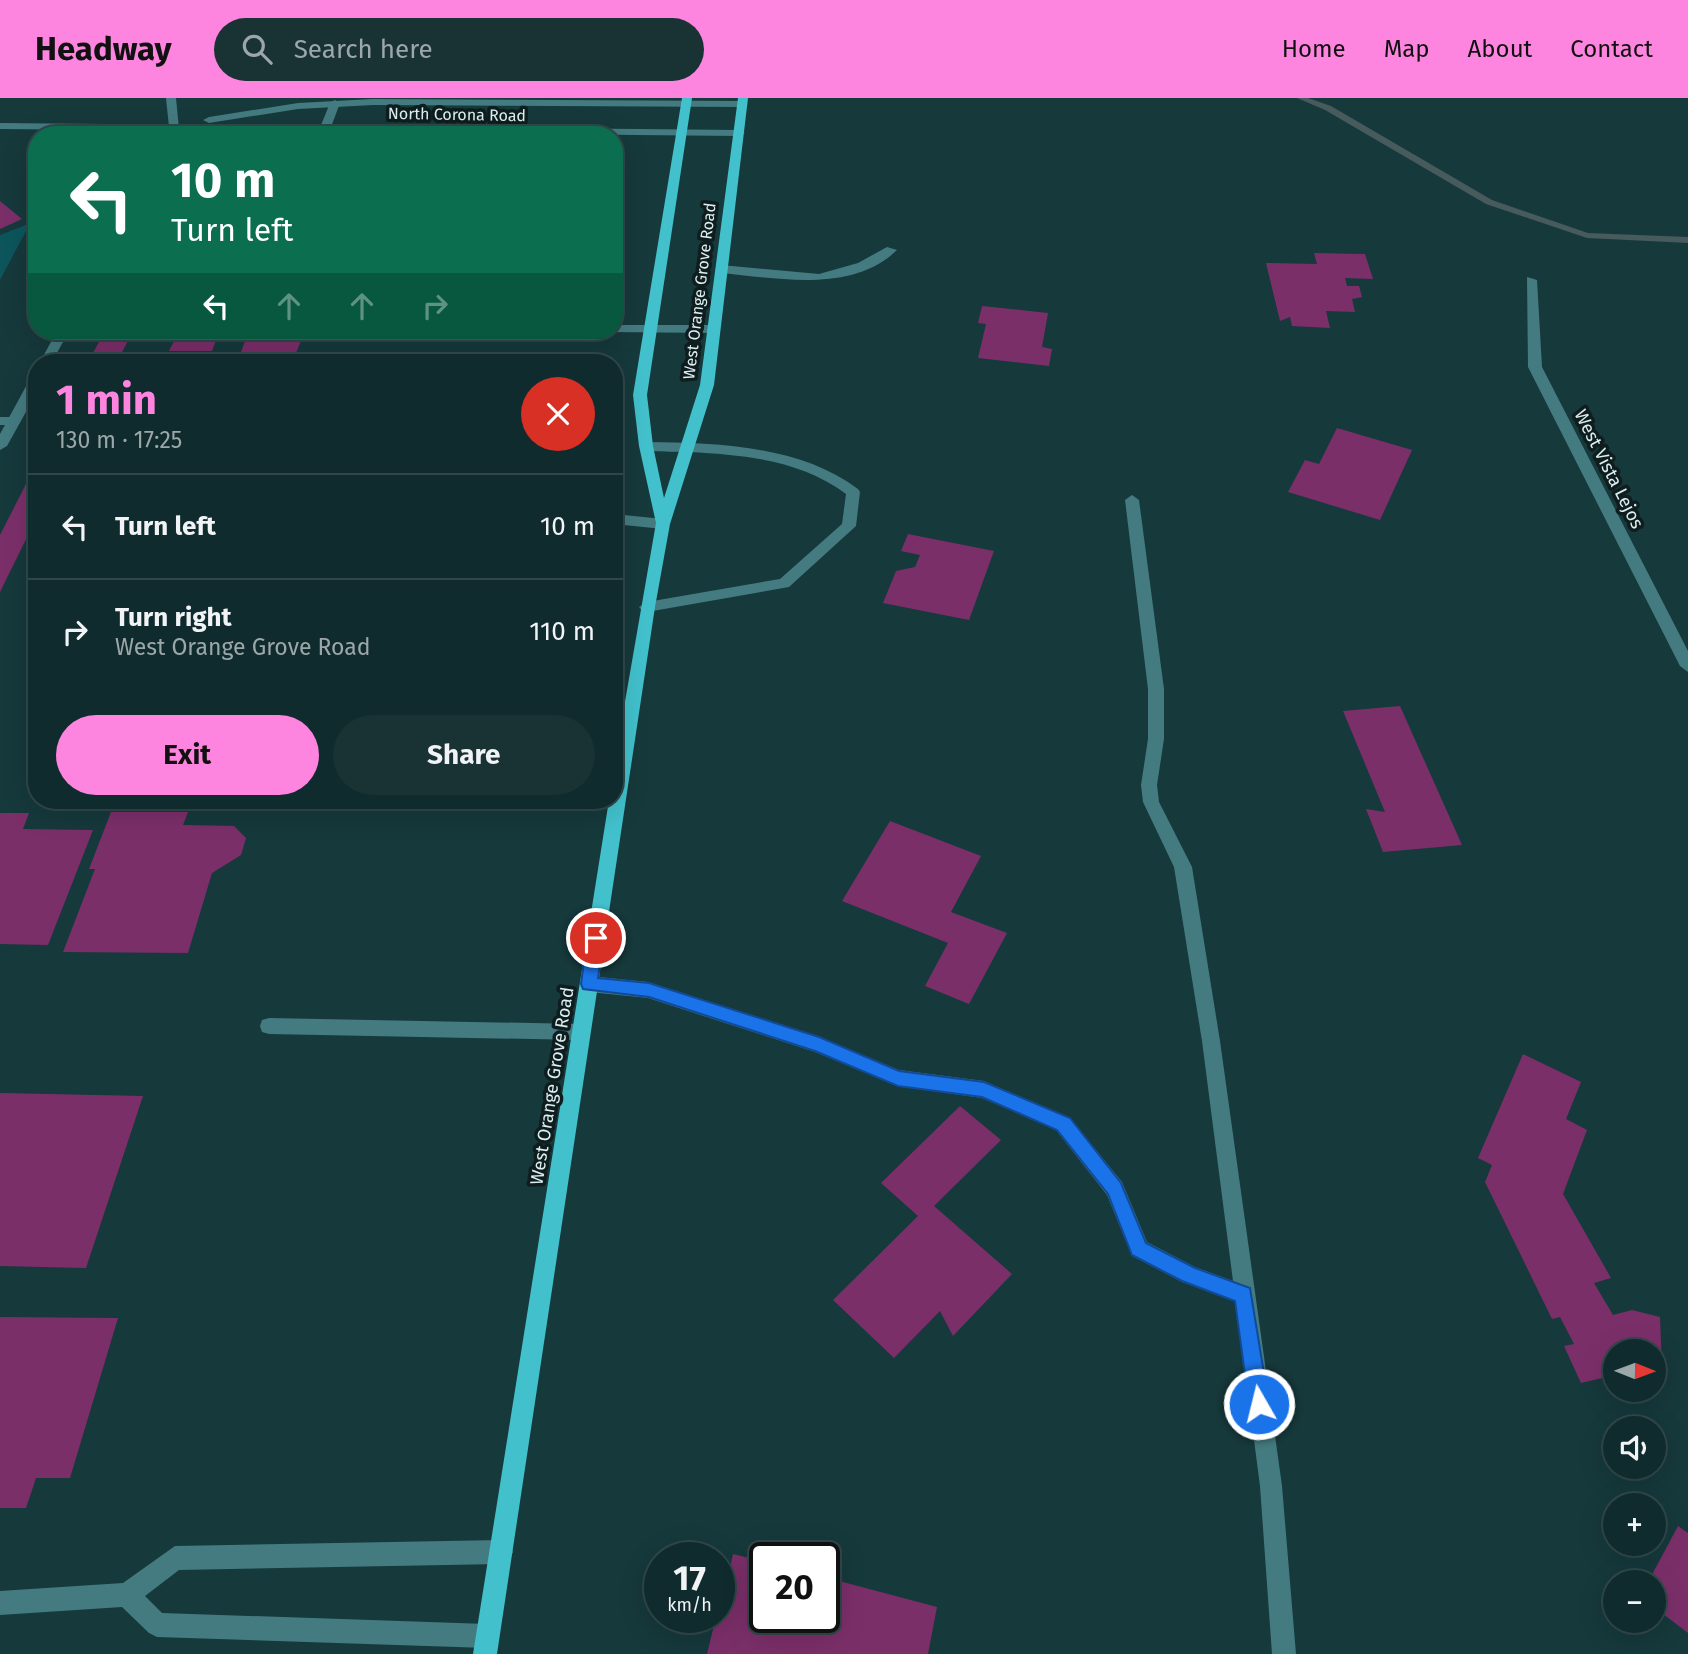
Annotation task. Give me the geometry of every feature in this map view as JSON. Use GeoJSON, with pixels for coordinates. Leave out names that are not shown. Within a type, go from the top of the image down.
{"type":"FeatureCollection","features":[{"type":"Feature","properties":{"kind":"main road","name":"West Orange Grove Road"},"geometry":{"type":"LineString","coordinates":[[663,524],[646,446],[640,395],[687,101]]}},
{"type":"Feature","properties":{"kind":"main road","name":"West Orange Grove Road"},"geometry":{"type":"LineString","coordinates":[[623,763],[663,524],[707,385],[743,101]]}},
{"type":"Feature","properties":{"kind":"main road","name":"West Orange Grove Road"},"geometry":{"type":"LineString","coordinates":[[486,1645],[616,809]]}},
{"type":"Feature","properties":{"kind":"street"},"geometry":{"type":"LineString","coordinates":[[171,98],[173,126]]}},
{"type":"Feature","properties":{"kind":"street","name":"North Corona Road"},"geometry":{"type":"LineString","coordinates":[[195,126],[264,110],[335,103],[743,101]]}},
{"type":"Feature","properties":{"kind":"street"},"geometry":{"type":"LineString","coordinates":[[325,126],[335,103]]}},
{"type":"Feature","properties":{"kind":"street","name":"North Corona Road"},"geometry":{"type":"LineString","coordinates":[[0,126],[28,127]]}},
{"type":"Feature","properties":{"kind":"street","name":"North Corona Road"},"geometry":{"type":"LineString","coordinates":[[623,132],[739,133]]}},
{"type":"Feature","properties":{"kind":"street"},"geometry":{"type":"LineString","coordinates":[[721,269],[819,278],[862,266],[891,250]]}},
{"type":"Feature","properties":{"kind":"street","name":"West Vista Lejos"},"geometry":{"type":"LineString","coordinates":[[1531,280],[1535,368],[1688,666]]}},
{"type":"Feature","properties":{"kind":"street"},"geometry":{"type":"LineString","coordinates":[[623,329],[713,329]]}},
{"type":"Feature","properties":{"kind":"street"},"geometry":{"type":"LineString","coordinates":[[0,446],[7,421],[28,392]]}},
{"type":"Feature","properties":{"kind":"street"},"geometry":{"type":"LineString","coordinates":[[646,446],[687,446],[789,461],[826,474],[853,492],[849,526],[784,583],[647,607]]}},
{"type":"Feature","properties":{"kind":"street"},"geometry":{"type":"LineString","coordinates":[[1132,500],[1156,689],[1156,739],[1149,785],[1151,802],[1183,867],[1211,1041],[1243,1295],[1271,1486],[1284,1654]]}},
{"type":"Feature","properties":{"kind":"street"},"geometry":{"type":"LineString","coordinates":[[623,520],[663,524]]}},
{"type":"Feature","properties":{"kind":"street"},"geometry":{"type":"LineString","coordinates":[[589,984],[649,990],[819,1045],[898,1078],[984,1090],[1063,1124],[1115,1189],[1139,1249],[1189,1275],[1243,1295]]}},
{"type":"Feature","properties":{"kind":"street"},"geometry":{"type":"LineString","coordinates":[[270,1026],[580,1032]]}},
{"type":"Feature","properties":{"kind":"street"},"geometry":{"type":"LineString","coordinates":[[0,1603],[127,1595],[175,1558],[501,1552]]}},
{"type":"Feature","properties":{"kind":"street"},"geometry":{"type":"LineString","coordinates":[[127,1595],[157,1625],[486,1645]]}},
{"type":"Feature","properties":{"kind":"shaded area"},"geometry":{"type":"Polygon","coordinates":[[[28,224],[0,280],[0,235],[28,224]]]}},
{"type":"Feature","properties":{"kind":"building"},"geometry":{"type":"Polygon","coordinates":[[[0,201],[22,219],[0,229],[0,201]]]}},
{"type":"Feature","properties":{"kind":"building"},"geometry":{"type":"Polygon","coordinates":[[[1314,253],[1365,254],[1373,279],[1345,278],[1347,286],[1359,286],[1362,297],[1352,299],[1355,312],[1326,311],[1330,328],[1292,326],[1290,317],[1280,321],[1266,263],[1317,264],[1314,253]]]}},
{"type":"Feature","properties":{"kind":"building"},"geometry":{"type":"Polygon","coordinates":[[[982,306],[1048,313],[1042,347],[1052,349],[1049,366],[978,358],[986,324],[978,323],[982,306]]]}},
{"type":"Feature","properties":{"kind":"building"},"geometry":{"type":"Polygon","coordinates":[[[100,340],[128,340],[121,354],[92,354],[100,340]]]}},
{"type":"Feature","properties":{"kind":"building"},"geometry":{"type":"Polygon","coordinates":[[[174,340],[216,340],[212,351],[169,351],[174,340]]]}},
{"type":"Feature","properties":{"kind":"building"},"geometry":{"type":"Polygon","coordinates":[[[216,340],[351,340],[301,341],[296,353],[241,352],[245,341],[216,340]]]}},
{"type":"Feature","properties":{"kind":"building"},"geometry":{"type":"Polygon","coordinates":[[[1337,428],[1412,450],[1380,520],[1288,492],[1305,460],[1319,464],[1337,428]]]}},
{"type":"Feature","properties":{"kind":"building"},"geometry":{"type":"Polygon","coordinates":[[[28,484],[28,535],[0,592],[0,535],[28,484]]]}},
{"type":"Feature","properties":{"kind":"building"},"geometry":{"type":"Polygon","coordinates":[[[908,534],[994,551],[969,620],[883,603],[896,571],[915,567],[920,555],[901,551],[908,534]]]}},
{"type":"Feature","properties":{"kind":"building"},"geometry":{"type":"Polygon","coordinates":[[[1400,706],[1462,845],[1383,852],[1366,809],[1385,812],[1343,711],[1400,706]]]}},
{"type":"Feature","properties":{"kind":"building"},"geometry":{"type":"Polygon","coordinates":[[[111,812],[188,812],[183,825],[234,826],[246,838],[241,855],[212,873],[188,953],[63,952],[95,869],[89,869],[111,812]]]}},
{"type":"Feature","properties":{"kind":"building"},"geometry":{"type":"Polygon","coordinates":[[[0,813],[29,813],[23,829],[93,830],[48,945],[0,944],[0,813]]]}},
{"type":"Feature","properties":{"kind":"building"},"geometry":{"type":"Polygon","coordinates":[[[890,821],[981,856],[951,912],[1007,933],[969,1004],[925,986],[948,943],[842,901],[890,821]]]}},
{"type":"Feature","properties":{"kind":"building"},"geometry":{"type":"Polygon","coordinates":[[[1523,1054],[1581,1082],[1566,1119],[1587,1130],[1563,1194],[1611,1278],[1594,1283],[1613,1315],[1632,1310],[1660,1317],[1661,1339],[1603,1339],[1603,1378],[1581,1383],[1564,1346],[1574,1344],[1560,1317],[1552,1319],[1485,1182],[1492,1165],[1478,1158],[1523,1054]]]}},
{"type":"Feature","properties":{"kind":"building"},"geometry":{"type":"Polygon","coordinates":[[[0,1093],[143,1096],[86,1268],[0,1266],[0,1093]]]}},
{"type":"Feature","properties":{"kind":"building"},"geometry":{"type":"Polygon","coordinates":[[[960,1106],[1001,1140],[934,1206],[1012,1274],[953,1336],[940,1311],[894,1358],[833,1300],[918,1216],[881,1183],[960,1106]]]}},
{"type":"Feature","properties":{"kind":"building"},"geometry":{"type":"Polygon","coordinates":[[[0,1317],[118,1318],[70,1478],[36,1478],[26,1508],[0,1508],[0,1317]]]}},
{"type":"Feature","properties":{"kind":"building"},"geometry":{"type":"Polygon","coordinates":[[[1678,1526],[1688,1533],[1688,1633],[1666,1616],[1666,1570],[1654,1570],[1662,1556],[1666,1556],[1666,1548],[1678,1526]]]}},
{"type":"Feature","properties":{"kind":"building"},"geometry":{"type":"Polygon","coordinates":[[[735,1554],[749,1558],[749,1633],[840,1633],[840,1581],[937,1607],[928,1654],[707,1654],[712,1633],[735,1633],[735,1554]]]}},
{"type":"Feature","properties":{"kind":"waterway"},"geometry":{"type":"LineString","coordinates":[[1301,98],[1328,108],[1489,202],[1587,235],[1688,240]]}},
{"type":"Feature","properties":{"kind":"route"},"geometry":{"type":"LineString","coordinates":[[596,938],[589,984],[649,990],[725,1012],[819,1045],[898,1078],[984,1090],[1063,1124],[1115,1189],[1139,1249],[1189,1275],[1243,1295],[1259,1404]]}}]}
